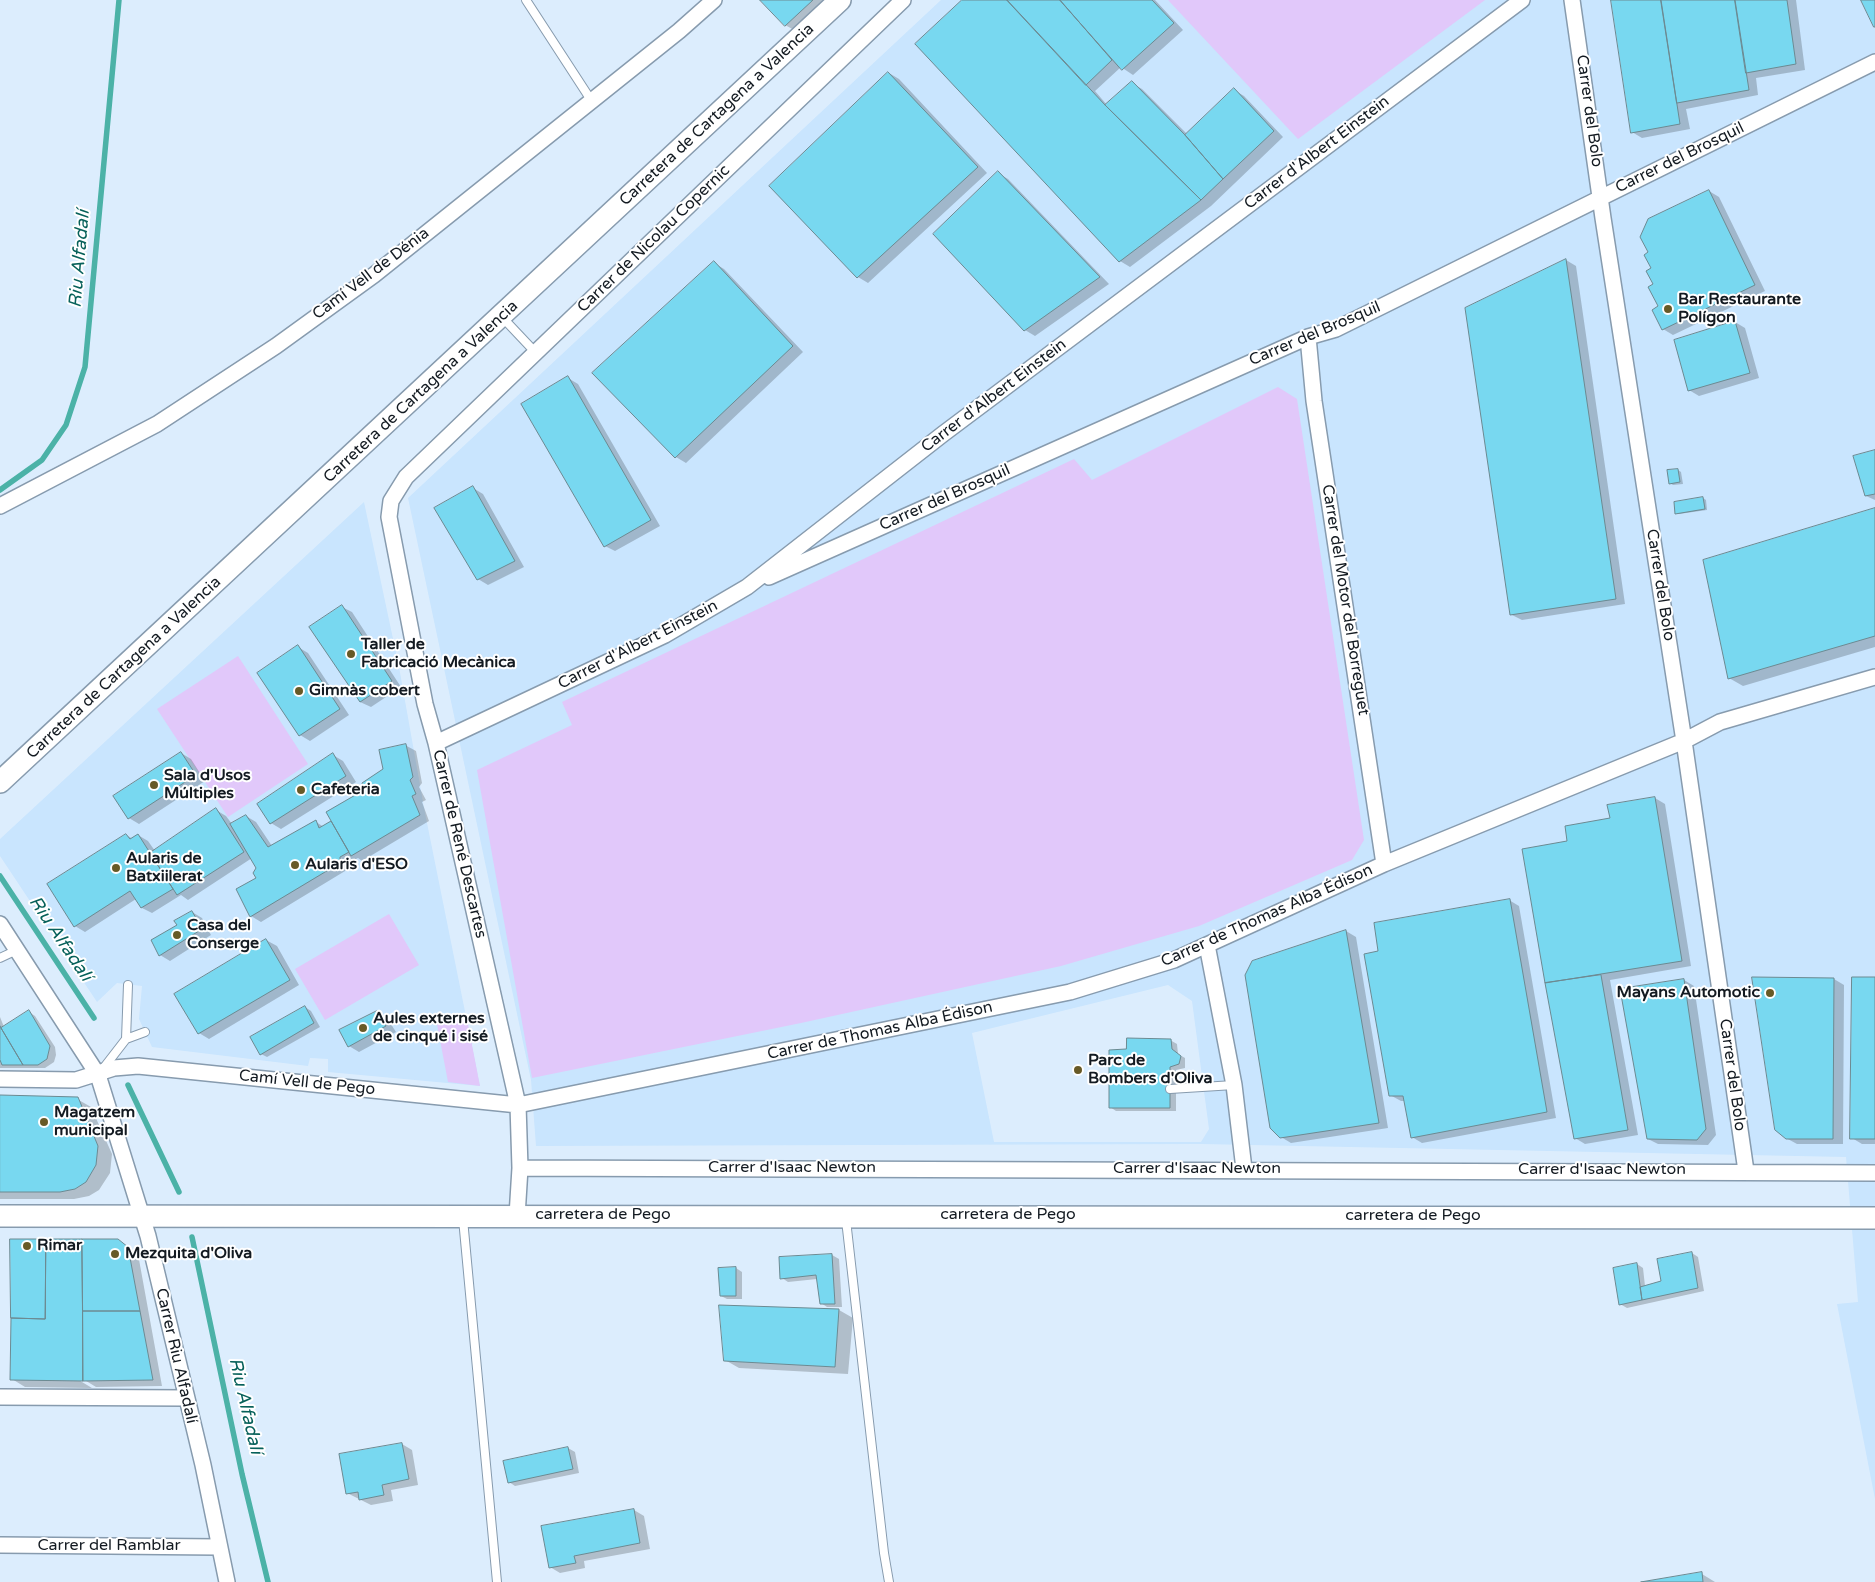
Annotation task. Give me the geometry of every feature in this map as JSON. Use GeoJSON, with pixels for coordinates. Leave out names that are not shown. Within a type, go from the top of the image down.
{"type":"FeatureCollection","features":[{"type":"Feature","properties":{"kind":"main road","name":"Carretera de Cartagena a Valencia"},"geometry":{"type":"LineString","coordinates":[[0,782],[502,317],[840,0]]}},
{"type":"Feature","properties":{"kind":"main road","name":"carretera de Pego"},"geometry":{"type":"LineString","coordinates":[[141,1216],[846,1215],[1875,1218]]}},
{"type":"Feature","properties":{"kind":"main road"},"geometry":{"type":"LineString","coordinates":[[0,1216],[141,1216]]}},
{"type":"Feature","properties":{"kind":"street","name":"Camí Vell de Dénia"},"geometry":{"type":"LineString","coordinates":[[0,506],[157,424],[276,346],[374,275],[591,100],[679,32],[714,0]]}},
{"type":"Feature","properties":{"kind":"street","name":"Carrer de Nicolau Copernic"},"geometry":{"type":"LineString","coordinates":[[406,478],[903,0]]}},
{"type":"Feature","properties":{"kind":"street","name":"Carrer d'Albert Einstein"},"geometry":{"type":"LineString","coordinates":[[436,743],[665,635],[747,587],[951,428],[1522,0]]}},
{"type":"Feature","properties":{"kind":"street","name":"Carrer del Bolo"},"geometry":{"type":"LineString","coordinates":[[1572,0],[1600,197],[1684,741],[1746,1171]]}},
{"type":"Feature","properties":{"kind":"street","name":"Carrer del Brosquil"},"geometry":{"type":"LineString","coordinates":[[747,587],[1308,337],[1336,329],[1875,62]]}},
{"type":"Feature","properties":{"kind":"street","name":"Carrer del Motor del Borreguet"},"geometry":{"type":"LineString","coordinates":[[1308,337],[1314,401],[1384,864]]}},
{"type":"Feature","properties":{"kind":"street","name":"Carrer de René Descartes"},"geometry":{"type":"LineString","coordinates":[[406,478],[391,501],[389,517],[425,704],[436,743],[518,1105],[520,1168],[517,1216]]}},
{"type":"Feature","properties":{"kind":"street","name":"Carrer de Thomas Alba Édison"},"geometry":{"type":"LineString","coordinates":[[518,1105],[1070,992],[1174,960],[1384,864],[1684,741],[1720,722],[1875,677]]}},
{"type":"Feature","properties":{"kind":"street","name":"Carrer Riu Alfadalí"},"geometry":{"type":"LineString","coordinates":[[0,924],[98,1075],[148,1236],[203,1465],[218,1547],[227,1582]]}},
{"type":"Feature","properties":{"kind":"street"},"geometry":{"type":"LineString","coordinates":[[1207,945],[1234,1085],[1244,1169]]}},
{"type":"Feature","properties":{"kind":"street","name":"Camí Vell de Pego"},"geometry":{"type":"LineString","coordinates":[[0,1078],[76,1080],[98,1075],[114,1068],[138,1066],[518,1105]]}},
{"type":"Feature","properties":{"kind":"street","name":"Carrer d'Isaac Newton"},"geometry":{"type":"LineString","coordinates":[[520,1168],[1244,1169],[1875,1173]]}},
{"type":"Feature","properties":{"kind":"street"},"geometry":{"type":"LineString","coordinates":[[0,1398],[186,1398]]}},
{"type":"Feature","properties":{"kind":"street","name":"Carrer del Ramblar"},"geometry":{"type":"LineString","coordinates":[[0,1545],[218,1547]]}},
{"type":"Feature","properties":{"kind":"lane"},"geometry":{"type":"LineString","coordinates":[[526,0],[591,100]]}},
{"type":"Feature","properties":{"kind":"lane"},"geometry":{"type":"LineString","coordinates":[[502,317],[536,353]]}},
{"type":"Feature","properties":{"kind":"lane"},"geometry":{"type":"LineString","coordinates":[[0,958],[17,950]]}},
{"type":"Feature","properties":{"kind":"lane"},"geometry":{"type":"LineString","coordinates":[[126,1039],[128,985]]}},
{"type":"Feature","properties":{"kind":"lane"},"geometry":{"type":"LineString","coordinates":[[98,1075],[126,1039],[145,1032]]}},
{"type":"Feature","properties":{"kind":"lane"},"geometry":{"type":"LineString","coordinates":[[1170,1088],[1234,1085]]}},
{"type":"Feature","properties":{"kind":"lane"},"geometry":{"type":"LineString","coordinates":[[846,1215],[884,1553],[889,1582]]}},
{"type":"Feature","properties":{"kind":"lane"},"geometry":{"type":"LineString","coordinates":[[462,1217],[496,1582]]}},
{"type":"Feature","properties":{"kind":"shaded area"},"geometry":{"type":"Polygon","coordinates":[[[941,0],[1875,0],[1875,1499],[1837,1304],[1858,1302],[1846,1157],[1201,1144],[536,1146],[531,1080],[408,498],[941,0]],[[1168,985],[972,1033],[994,1142],[1201,1142],[1209,1129],[1192,1001],[1168,985]]]}},
{"type":"Feature","properties":{"kind":"shaded area"},"geometry":{"type":"Polygon","coordinates":[[[1168,0],[1485,0],[1298,139],[1168,0]]]}},
{"type":"Feature","properties":{"kind":"shaded area"},"geometry":{"type":"Polygon","coordinates":[[[1278,387],[1297,399],[1364,840],[1352,860],[1199,926],[1061,966],[801,1023],[532,1078],[477,770],[572,725],[562,702],[1074,459],[1092,480],[1278,387]]]}},
{"type":"Feature","properties":{"kind":"shaded area"},"geometry":{"type":"Polygon","coordinates":[[[364,502],[399,667],[425,813],[480,1086],[328,1072],[328,1059],[310,1058],[308,1066],[152,1047],[139,1019],[142,986],[117,983],[97,1002],[0,856],[0,839],[364,502]]]}},
{"type":"Feature","properties":{"kind":"shaded area"},"geometry":{"type":"Polygon","coordinates":[[[238,656],[308,764],[228,817],[157,709],[238,656]]]}},
{"type":"Feature","properties":{"kind":"shaded area"},"geometry":{"type":"Polygon","coordinates":[[[389,914],[419,965],[325,1020],[295,969],[389,914]]]}},
{"type":"Feature","properties":{"kind":"shaded area"},"geometry":{"type":"Polygon","coordinates":[[[466,1014],[480,1086],[448,1082],[436,1019],[466,1014]]]}},
{"type":"Feature","properties":{"kind":"building"},"geometry":{"type":"Polygon","coordinates":[[[760,0],[813,0],[785,26],[760,0]]]}},
{"type":"Feature","properties":{"kind":"building"},"geometry":{"type":"Polygon","coordinates":[[[962,0],[1007,0],[1105,105],[1201,200],[1119,262],[915,44],[962,0]]]}},
{"type":"Feature","properties":{"kind":"building"},"geometry":{"type":"Polygon","coordinates":[[[1007,0],[1060,0],[1112,60],[1086,85],[1007,0]]]}},
{"type":"Feature","properties":{"kind":"building"},"geometry":{"type":"Polygon","coordinates":[[[1060,0],[1152,0],[1174,23],[1122,70],[1060,0]]]}},
{"type":"Feature","properties":{"kind":"building"},"geometry":{"type":"Polygon","coordinates":[[[1611,0],[1661,0],[1680,124],[1631,133],[1611,0]]]}},
{"type":"Feature","properties":{"kind":"building"},"geometry":{"type":"Polygon","coordinates":[[[1661,0],[1735,0],[1749,90],[1677,103],[1661,0]]]}},
{"type":"Feature","properties":{"kind":"building"},"geometry":{"type":"Polygon","coordinates":[[[1735,0],[1787,0],[1796,64],[1746,73],[1735,0]]]}},
{"type":"Feature","properties":{"kind":"building"},"geometry":{"type":"Polygon","coordinates":[[[1861,0],[1875,0],[1875,27],[1874,27],[1861,0]]]}},
{"type":"Feature","properties":{"kind":"building"},"geometry":{"type":"Polygon","coordinates":[[[888,72],[978,167],[857,278],[769,186],[888,72]]]}},
{"type":"Feature","properties":{"kind":"building"},"geometry":{"type":"Polygon","coordinates":[[[1132,81],[1185,135],[1223,179],[1201,200],[1105,105],[1132,81]]]}},
{"type":"Feature","properties":{"kind":"building"},"geometry":{"type":"Polygon","coordinates":[[[1234,88],[1274,131],[1223,179],[1185,135],[1234,88]]]}},
{"type":"Feature","properties":{"kind":"building"},"geometry":{"type":"Polygon","coordinates":[[[998,171],[1100,277],[1024,331],[933,234],[998,171]]]}},
{"type":"Feature","properties":{"kind":"building"},"geometry":{"type":"Polygon","coordinates":[[[1709,190],[1755,285],[1662,330],[1652,310],[1658,306],[1648,287],[1653,284],[1646,271],[1651,268],[1644,255],[1648,252],[1640,237],[1648,219],[1709,190]]]}},
{"type":"Feature","properties":{"kind":"building"},"geometry":{"type":"Polygon","coordinates":[[[1566,259],[1616,599],[1510,615],[1465,308],[1566,259]]]}},
{"type":"Feature","properties":{"kind":"building"},"geometry":{"type":"Polygon","coordinates":[[[714,261],[793,346],[675,458],[592,373],[714,261]]]}},
{"type":"Feature","properties":{"kind":"building"},"geometry":{"type":"Polygon","coordinates":[[[1735,321],[1750,373],[1688,391],[1674,340],[1735,321]]]}},
{"type":"Feature","properties":{"kind":"building"},"geometry":{"type":"Polygon","coordinates":[[[568,376],[651,520],[604,547],[521,404],[568,376]]]}},
{"type":"Feature","properties":{"kind":"building"},"geometry":{"type":"Polygon","coordinates":[[[1875,450],[1875,494],[1865,496],[1853,456],[1875,450]]]}},
{"type":"Feature","properties":{"kind":"building"},"geometry":{"type":"Polygon","coordinates":[[[1678,469],[1680,482],[1669,484],[1667,470],[1678,469]]]}},
{"type":"Feature","properties":{"kind":"building"},"geometry":{"type":"Polygon","coordinates":[[[473,486],[515,561],[477,580],[434,508],[473,486]]]}},
{"type":"Feature","properties":{"kind":"building"},"geometry":{"type":"Polygon","coordinates":[[[1703,497],[1705,509],[1675,514],[1674,502],[1703,497]]]}},
{"type":"Feature","properties":{"kind":"building"},"geometry":{"type":"Polygon","coordinates":[[[1875,508],[1875,636],[1728,679],[1703,560],[1875,508]]]}},
{"type":"Feature","properties":{"kind":"building","name":"Taller de Fabricació Mecànica"},"geometry":{"type":"Polygon","coordinates":[[[342,605],[392,681],[360,702],[309,627],[342,605]]]}},
{"type":"Feature","properties":{"kind":"building","name":"Gimnàs cobert"},"geometry":{"type":"Polygon","coordinates":[[[298,645],[340,709],[299,736],[257,673],[298,645]]]}},
{"type":"Feature","properties":{"kind":"building"},"geometry":{"type":"Polygon","coordinates":[[[406,744],[413,777],[410,780],[416,794],[412,796],[420,815],[351,856],[326,812],[364,790],[362,783],[383,769],[379,750],[406,744]]]}},
{"type":"Feature","properties":{"kind":"building","name":"Sala d'Usos Múltiples"},"geometry":{"type":"Polygon","coordinates":[[[181,752],[196,775],[128,819],[113,796],[181,752]]]}},
{"type":"Feature","properties":{"kind":"building","name":"Cafeteria"},"geometry":{"type":"Polygon","coordinates":[[[333,753],[346,776],[270,824],[257,804],[333,753]]]}},
{"type":"Feature","properties":{"kind":"building"},"geometry":{"type":"Polygon","coordinates":[[[1655,797],[1682,961],[1545,983],[1522,849],[1567,841],[1565,826],[1610,818],[1607,805],[1655,797]]]}},
{"type":"Feature","properties":{"kind":"building"},"geometry":{"type":"Polygon","coordinates":[[[216,808],[244,852],[177,895],[150,853],[216,808]]]}},
{"type":"Feature","properties":{"kind":"building","name":"Aularis d'ESO"},"geometry":{"type":"Polygon","coordinates":[[[246,815],[268,847],[316,820],[319,828],[331,821],[349,852],[340,857],[340,863],[250,917],[236,889],[256,878],[253,873],[256,868],[230,824],[246,815]]]}},
{"type":"Feature","properties":{"kind":"building","name":"Aularis de Batxiilerat"},"geometry":{"type":"Polygon","coordinates":[[[126,834],[130,839],[138,834],[173,889],[141,908],[130,891],[74,927],[47,884],[126,834]]]}},
{"type":"Feature","properties":{"kind":"building"},"geometry":{"type":"Polygon","coordinates":[[[1510,899],[1547,1112],[1411,1138],[1403,1096],[1389,1096],[1364,954],[1378,951],[1374,923],[1510,899]]]}},
{"type":"Feature","properties":{"kind":"building","name":"Casa del Conserge"},"geometry":{"type":"Polygon","coordinates":[[[192,911],[202,929],[159,956],[151,940],[177,925],[174,921],[192,911]]]}},
{"type":"Feature","properties":{"kind":"building"},"geometry":{"type":"Polygon","coordinates":[[[1346,930],[1379,1123],[1280,1138],[1270,1128],[1245,975],[1252,961],[1346,930]]]}},
{"type":"Feature","properties":{"kind":"building"},"geometry":{"type":"Polygon","coordinates":[[[266,939],[290,980],[198,1034],[174,994],[266,939]]]}},
{"type":"Feature","properties":{"kind":"building"},"geometry":{"type":"Polygon","coordinates":[[[1601,975],[1628,1130],[1574,1139],[1545,983],[1601,975]]]}},
{"type":"Feature","properties":{"kind":"building"},"geometry":{"type":"Polygon","coordinates":[[[1752,977],[1834,978],[1833,1139],[1786,1139],[1775,1130],[1752,977]]]}},
{"type":"Feature","properties":{"kind":"building"},"geometry":{"type":"Polygon","coordinates":[[[1852,977],[1875,977],[1875,1139],[1850,1139],[1852,977]]]}},
{"type":"Feature","properties":{"kind":"building"},"geometry":{"type":"Polygon","coordinates":[[[1684,979],[1706,1129],[1697,1140],[1647,1139],[1620,989],[1684,979]]]}},
{"type":"Feature","properties":{"kind":"building"},"geometry":{"type":"Polygon","coordinates":[[[305,1006],[314,1023],[260,1055],[250,1037],[305,1006]]]}},
{"type":"Feature","properties":{"kind":"building"},"geometry":{"type":"Polygon","coordinates":[[[29,1010],[50,1046],[47,1059],[38,1065],[23,1065],[1,1028],[29,1010]]]}},
{"type":"Feature","properties":{"kind":"building","name":"Aules externes de cinqué i sisé"},"geometry":{"type":"Polygon","coordinates":[[[377,1011],[386,1026],[348,1047],[339,1030],[377,1011]]]}},
{"type":"Feature","properties":{"kind":"building"},"geometry":{"type":"Polygon","coordinates":[[[0,1026],[23,1065],[2,1065],[0,1060],[0,1026]]]}},
{"type":"Feature","properties":{"kind":"building"},"geometry":{"type":"Polygon","coordinates":[[[1127,1038],[1171,1039],[1172,1049],[1181,1056],[1179,1064],[1170,1067],[1170,1108],[1109,1108],[1109,1050],[1126,1049],[1127,1038]]]}},
{"type":"Feature","properties":{"kind":"building","name":"Magatzem municipal"},"geometry":{"type":"Polygon","coordinates":[[[0,1095],[78,1097],[98,1146],[96,1165],[86,1182],[75,1189],[60,1192],[0,1192],[0,1095]]]}},
{"type":"Feature","properties":{"kind":"building"},"geometry":{"type":"Polygon","coordinates":[[[10,1239],[46,1239],[45,1319],[11,1318],[10,1239]]]}},
{"type":"Feature","properties":{"kind":"building"},"geometry":{"type":"Polygon","coordinates":[[[46,1239],[82,1239],[83,1381],[10,1380],[11,1318],[45,1319],[46,1239]]]}},
{"type":"Feature","properties":{"kind":"building"},"geometry":{"type":"Polygon","coordinates":[[[82,1239],[118,1239],[128,1247],[140,1311],[83,1311],[82,1239]]]}},
{"type":"Feature","properties":{"kind":"building"},"geometry":{"type":"Polygon","coordinates":[[[1692,1252],[1698,1288],[1642,1300],[1640,1287],[1661,1281],[1657,1259],[1692,1252]]]}},
{"type":"Feature","properties":{"kind":"building"},"geometry":{"type":"Polygon","coordinates":[[[832,1254],[835,1304],[820,1304],[816,1275],[780,1279],[779,1257],[832,1254]]]}},
{"type":"Feature","properties":{"kind":"building"},"geometry":{"type":"Polygon","coordinates":[[[1637,1263],[1642,1300],[1619,1305],[1613,1268],[1637,1263]]]}},
{"type":"Feature","properties":{"kind":"building"},"geometry":{"type":"Polygon","coordinates":[[[736,1267],[736,1296],[720,1296],[718,1268],[736,1267]]]}},
{"type":"Feature","properties":{"kind":"building"},"geometry":{"type":"Polygon","coordinates":[[[719,1305],[839,1309],[835,1367],[724,1361],[719,1305]]]}},
{"type":"Feature","properties":{"kind":"building"},"geometry":{"type":"Polygon","coordinates":[[[83,1311],[140,1311],[153,1380],[83,1381],[83,1311]]]}},
{"type":"Feature","properties":{"kind":"building"},"geometry":{"type":"Polygon","coordinates":[[[402,1443],[409,1479],[382,1485],[384,1495],[359,1500],[358,1492],[346,1494],[339,1454],[402,1443]]]}},
{"type":"Feature","properties":{"kind":"building"},"geometry":{"type":"Polygon","coordinates":[[[568,1447],[573,1469],[508,1483],[503,1461],[568,1447]]]}},
{"type":"Feature","properties":{"kind":"building"},"geometry":{"type":"Polygon","coordinates":[[[634,1509],[640,1543],[574,1556],[576,1563],[549,1568],[541,1526],[634,1509]]]}},
{"type":"Feature","properties":{"kind":"building"},"geometry":{"type":"Polygon","coordinates":[[[1702,1572],[1703,1582],[1641,1582],[1702,1572]]]}},
{"type":"Feature","properties":{"kind":"waterway","name":"Riu Alfadalí"},"geometry":{"type":"LineString","coordinates":[[0,490],[42,460],[66,425],[85,367],[119,0]]}},
{"type":"Feature","properties":{"kind":"waterway","name":"Riu Alfadalí"},"geometry":{"type":"LineString","coordinates":[[0,876],[94,1018]]}},
{"type":"Feature","properties":{"kind":"waterway","name":"Riu Alfadalí"},"geometry":{"type":"LineString","coordinates":[[128,1085],[179,1192]]}},
{"type":"Feature","properties":{"kind":"waterway","name":"Riu Alfadalí"},"geometry":{"type":"LineString","coordinates":[[192,1237],[242,1474],[268,1582]]}},
{"type":"Feature","properties":{"kind":"place","name":"Bar Restaurante Polígon"},"geometry":{"type":"Point","coordinates":[1668,309]}},
{"type":"Feature","properties":{"kind":"place","name":"Taller de Fabricació Mecànica"},"geometry":{"type":"Point","coordinates":[351,654]}},
{"type":"Feature","properties":{"kind":"place","name":"Gimnàs cobert"},"geometry":{"type":"Point","coordinates":[299,691]}},
{"type":"Feature","properties":{"kind":"place","name":"Sala d'Usos Múltiples"},"geometry":{"type":"Point","coordinates":[154,785]}},
{"type":"Feature","properties":{"kind":"place","name":"Cafeteria"},"geometry":{"type":"Point","coordinates":[301,790]}},
{"type":"Feature","properties":{"kind":"place","name":"Aularis d'ESO"},"geometry":{"type":"Point","coordinates":[295,865]}},
{"type":"Feature","properties":{"kind":"place","name":"Aularis de Batxiilerat"},"geometry":{"type":"Point","coordinates":[116,868]}},
{"type":"Feature","properties":{"kind":"place","name":"Casa del Conserge"},"geometry":{"type":"Point","coordinates":[177,935]}},
{"type":"Feature","properties":{"kind":"place","name":"Mayans Automotic"},"geometry":{"type":"Point","coordinates":[1770,993]}},
{"type":"Feature","properties":{"kind":"place","name":"Aules externes de cinqué i sisé"},"geometry":{"type":"Point","coordinates":[363,1028]}},
{"type":"Feature","properties":{"kind":"place","name":"Parc de Bombers d'Oliva"},"geometry":{"type":"Point","coordinates":[1078,1070]}},
{"type":"Feature","properties":{"kind":"place","name":"Magatzem municipal"},"geometry":{"type":"Point","coordinates":[44,1122]}},
{"type":"Feature","properties":{"kind":"place","name":"Rimar"},"geometry":{"type":"Point","coordinates":[27,1246]}},
{"type":"Feature","properties":{"kind":"place","name":"Mezquita d'Oliva"},"geometry":{"type":"Point","coordinates":[115,1254]}}]}
